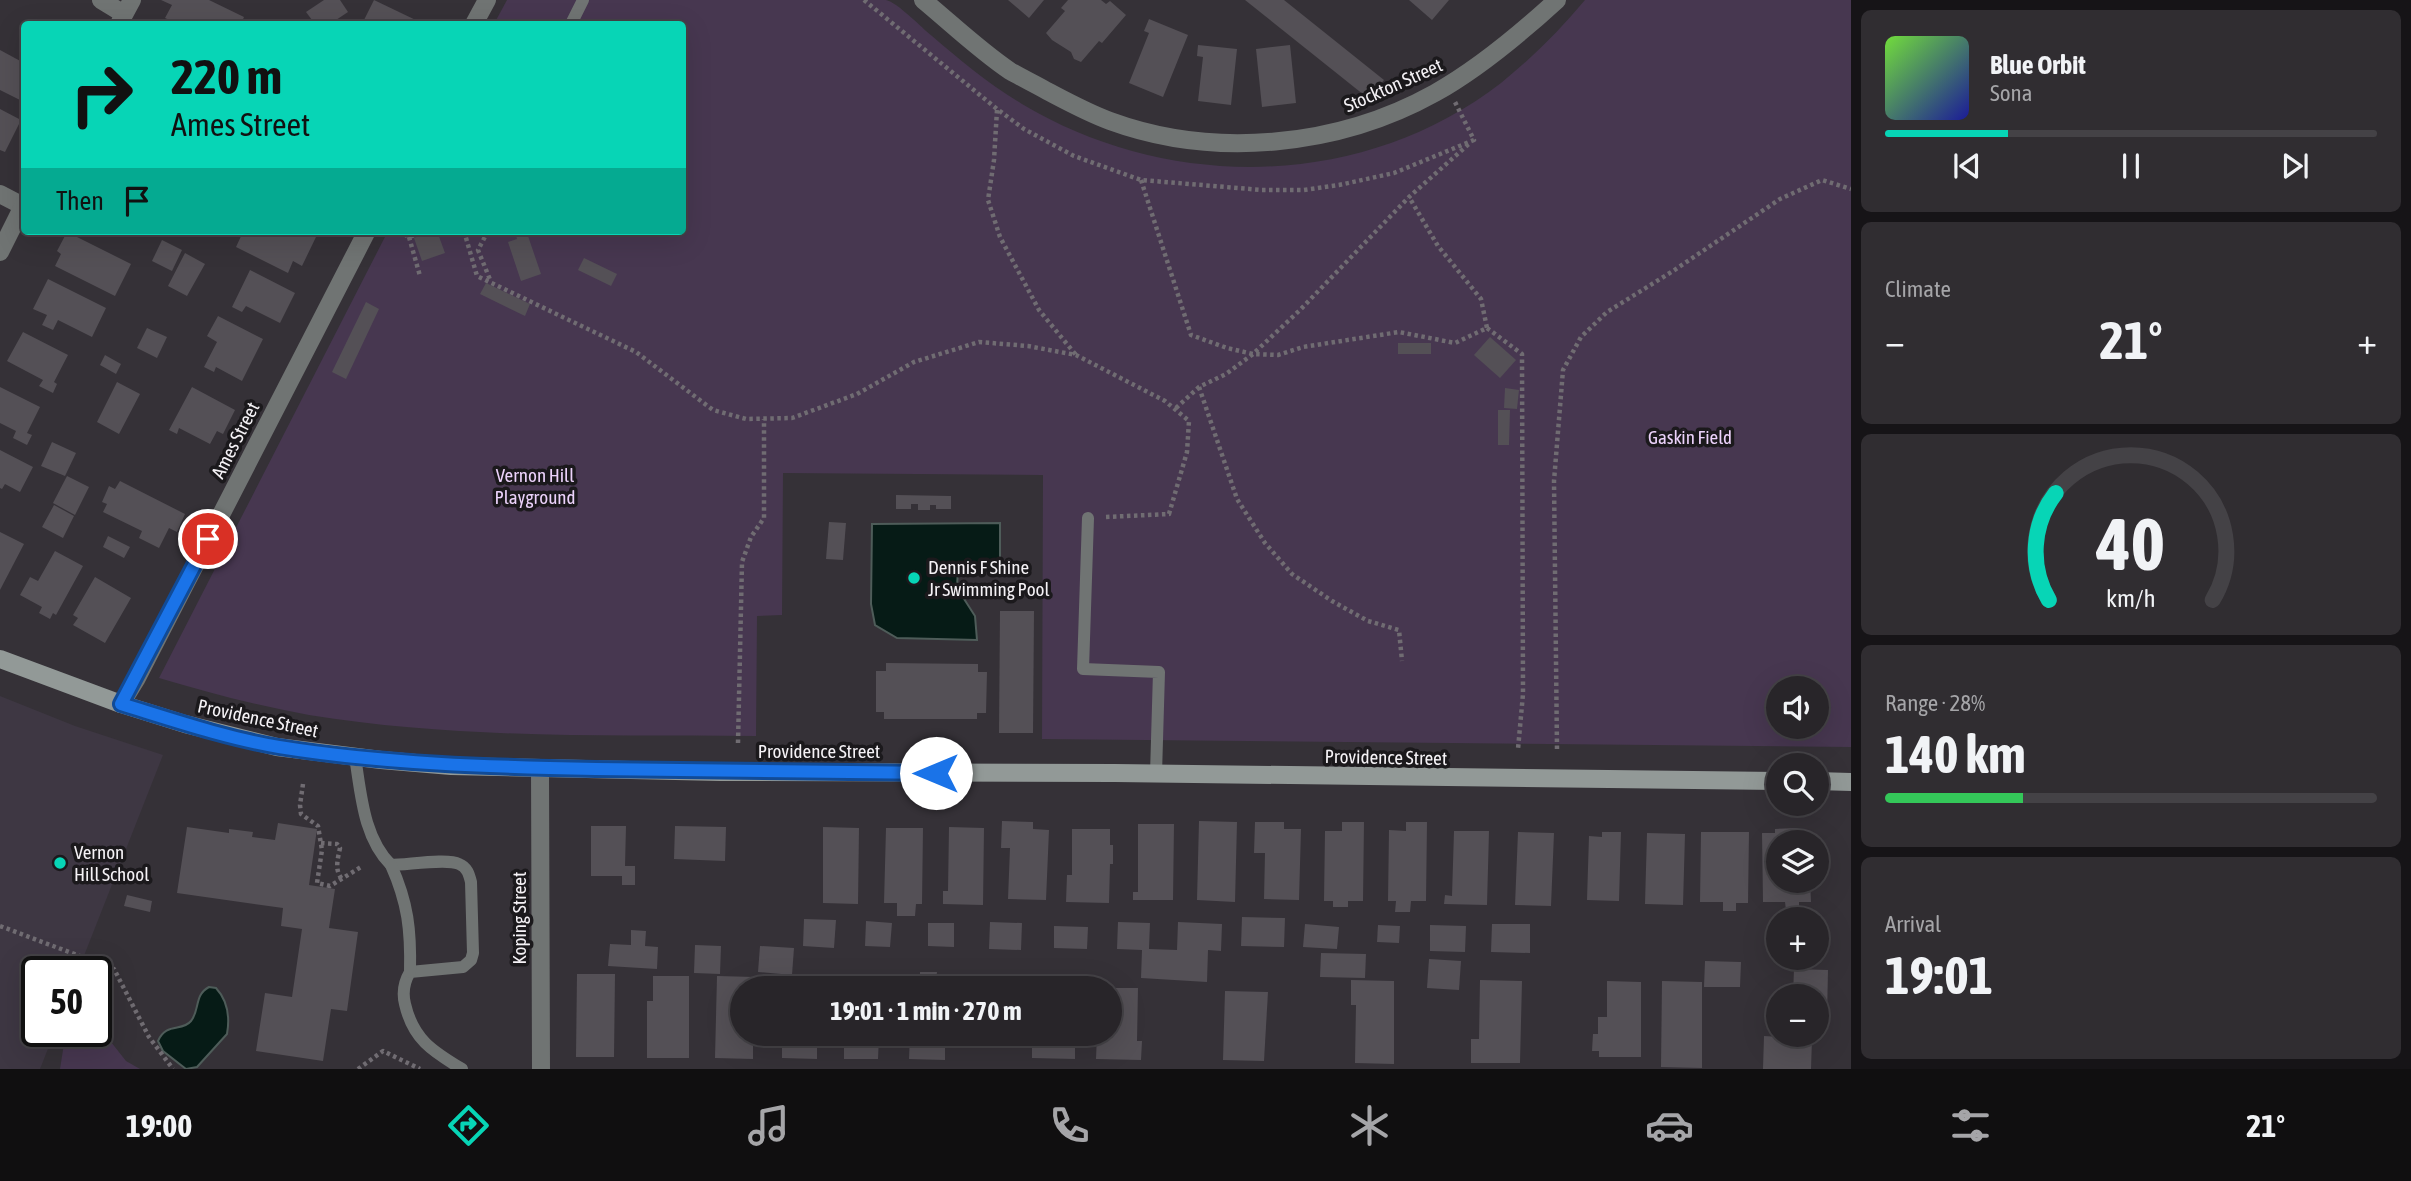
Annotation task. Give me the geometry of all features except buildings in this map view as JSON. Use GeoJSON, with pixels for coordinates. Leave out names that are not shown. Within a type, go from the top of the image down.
{"type":"FeatureCollection","features":[{"type":"Feature","properties":{"kind":"main road","name":"Providence Street"},"geometry":{"type":"LineString","coordinates":[[0,659],[121,704],[185,724],[277,747],[451,766],[720,772],[1766,781]]}},
{"type":"Feature","properties":{"kind":"main road"},"geometry":{"type":"LineString","coordinates":[[1829,782],[1851,782]]}},
{"type":"Feature","properties":{"kind":"street"},"geometry":{"type":"LineString","coordinates":[[101,0],[125,13]]}},
{"type":"Feature","properties":{"kind":"street"},"geometry":{"type":"LineString","coordinates":[[476,21],[487,0]]}},
{"type":"Feature","properties":{"kind":"street","name":"Stockton Street"},"geometry":{"type":"LineString","coordinates":[[923,0],[1010,71],[1080,108],[1110,121],[1147,132],[1204,142],[1229,143],[1297,138],[1348,128],[1381,117],[1432,94],[1459,78],[1494,53],[1556,1]]}},
{"type":"Feature","properties":{"kind":"street"},"geometry":{"type":"LineString","coordinates":[[0,194],[21,204]]}},
{"type":"Feature","properties":{"kind":"street"},"geometry":{"type":"LineString","coordinates":[[0,251],[21,211]]}},
{"type":"Feature","properties":{"kind":"street","name":"Ames Street"},"geometry":{"type":"LineString","coordinates":[[121,704],[137,678],[365,235]]}},
{"type":"Feature","properties":{"kind":"street","name":"Koping Street"},"geometry":{"type":"LineString","coordinates":[[540,768],[541,1069]]}},
{"type":"Feature","properties":{"kind":"lane"},"geometry":{"type":"LineString","coordinates":[[572,21],[583,0]]}},
{"type":"Feature","properties":{"kind":"lane"},"geometry":{"type":"LineString","coordinates":[[1088,518],[1083,669],[1159,672],[1156,774]]}},
{"type":"Feature","properties":{"kind":"lane"},"geometry":{"type":"LineString","coordinates":[[355,757],[366,820],[381,855],[391,865],[403,892],[410,922],[410,972],[403,994],[410,1024],[425,1045],[462,1069]]}},
{"type":"Feature","properties":{"kind":"lane"},"geometry":{"type":"LineString","coordinates":[[391,865],[448,862],[460,864],[468,872],[471,882],[471,961],[463,967],[410,972]]}},
{"type":"Feature","properties":{"kind":"path"},"geometry":{"type":"LineString","coordinates":[[864,0],[997,109],[988,200],[1000,237],[1039,310],[1076,355]]}},
{"type":"Feature","properties":{"kind":"path"},"geometry":{"type":"LineString","coordinates":[[1176,408],[1199,387],[1226,373],[1253,354],[1300,310],[1409,197],[1474,139]]}},
{"type":"Feature","properties":{"kind":"path"},"geometry":{"type":"LineString","coordinates":[[1141,180],[1191,335],[1253,354],[1278,355],[1303,347],[1399,332],[1455,343],[1487,328]]}},
{"type":"Feature","properties":{"kind":"path"},"geometry":{"type":"LineString","coordinates":[[1557,750],[1554,481],[1563,370],[1581,337],[1607,312],[1780,199],[1822,180],[1851,189]]}},
{"type":"Feature","properties":{"kind":"path"},"geometry":{"type":"LineString","coordinates":[[1409,197],[1438,246],[1481,299],[1487,328],[1522,354],[1523,694],[1518,749]]}},
{"type":"Feature","properties":{"kind":"path"},"geometry":{"type":"LineString","coordinates":[[405,235],[409,237],[420,276]]}},
{"type":"Feature","properties":{"kind":"path"},"geometry":{"type":"LineString","coordinates":[[409,237],[415,235]]}},
{"type":"Feature","properties":{"kind":"path"},"geometry":{"type":"LineString","coordinates":[[465,235],[477,276],[636,352],[713,410],[746,419],[792,418],[857,394],[914,362],[979,342],[1028,346],[1076,355],[1176,408],[1189,421],[1187,452],[1169,514],[1088,518]]}},
{"type":"Feature","properties":{"kind":"path"},"geometry":{"type":"LineString","coordinates":[[486,235],[478,250],[491,283]]}},
{"type":"Feature","properties":{"kind":"path"},"geometry":{"type":"LineString","coordinates":[[1199,387],[1237,499],[1265,543],[1292,574],[1332,601],[1368,621],[1399,630],[1402,661]]}},
{"type":"Feature","properties":{"kind":"path"},"geometry":{"type":"LineString","coordinates":[[738,743],[742,562],[751,537],[764,517],[764,419]]}},
{"type":"Feature","properties":{"kind":"path"},"geometry":{"type":"LineString","coordinates":[[303,784],[300,805],[302,814],[318,826],[322,850],[317,883],[330,886],[361,867]]}},
{"type":"Feature","properties":{"kind":"path"},"geometry":{"type":"LineString","coordinates":[[321,843],[337,844],[340,848],[337,865],[342,879]]}},
{"type":"Feature","properties":{"kind":"path"},"geometry":{"type":"LineString","coordinates":[[0,926],[114,969],[149,1037],[173,1069]]}},
{"type":"Feature","properties":{"kind":"path"},"geometry":{"type":"LineString","coordinates":[[358,1069],[383,1051],[420,1069]]}},
{"type":"Feature","properties":{"kind":"shaded area","name":"Dennis F Shine Jr Swimming Pool"},"geometry":{"type":"Polygon","coordinates":[[[1000,523],[1000,564],[958,568],[957,588],[975,616],[977,640],[897,638],[875,625],[871,604],[872,524],[1000,523]]]}},
{"type":"Feature","properties":{"kind":"shaded area","name":"Vernon Hill School"},"geometry":{"type":"Polygon","coordinates":[[[0,696],[75,726],[163,755],[84,956],[21,956],[21,1047],[49,1047],[40,1069],[0,1069],[0,696]]]}},
{"type":"Feature","properties":{"kind":"shaded area"},"geometry":{"type":"Polygon","coordinates":[[[209,987],[216,988],[226,1004],[227,1034],[197,1067],[186,1069],[163,1051],[158,1041],[165,1031],[191,1021],[201,994],[209,987]]]}},
{"type":"Feature","properties":{"kind":"green space","name":"Vernon Hill Playground"},"geometry":{"type":"Polygon","coordinates":[[[507,0],[886,0],[903,10],[998,89],[1079,133],[1139,153],[1202,164],[1265,167],[1328,160],[1389,144],[1447,118],[1501,83],[1545,43],[1585,0],[1851,0],[1851,747],[1042,739],[1043,475],[783,473],[782,615],[757,616],[756,736],[476,732],[365,723],[309,715],[234,699],[159,678],[386,235],[686,235],[686,21],[496,21],[507,0]]]}},
{"type":"Feature","properties":{"kind":"green space"},"geometry":{"type":"Polygon","coordinates":[[[112,1043],[126,1061],[140,1069],[60,1069],[63,1047],[112,1047],[112,1043]]]}},
{"type":"Feature","properties":{"kind":"place","name":"Dennis F Shine Jr Swimming Pool"},"geometry":{"type":"Point","coordinates":[914,578]}},
{"type":"Feature","properties":{"kind":"place","name":"Vernon Hill School"},"geometry":{"type":"Point","coordinates":[60,863]}},
{"type":"Feature","properties":{"kind":"route"},"geometry":{"type":"LineString","coordinates":[[208,539],[121,704],[185,724],[277,747],[451,766],[720,772],[936,773]]}},
{"type":"Feature","properties":{"kind":"park label","name":"Gaskin Field"},"geometry":{"type":"Point","coordinates":[1690,437]}}]}
